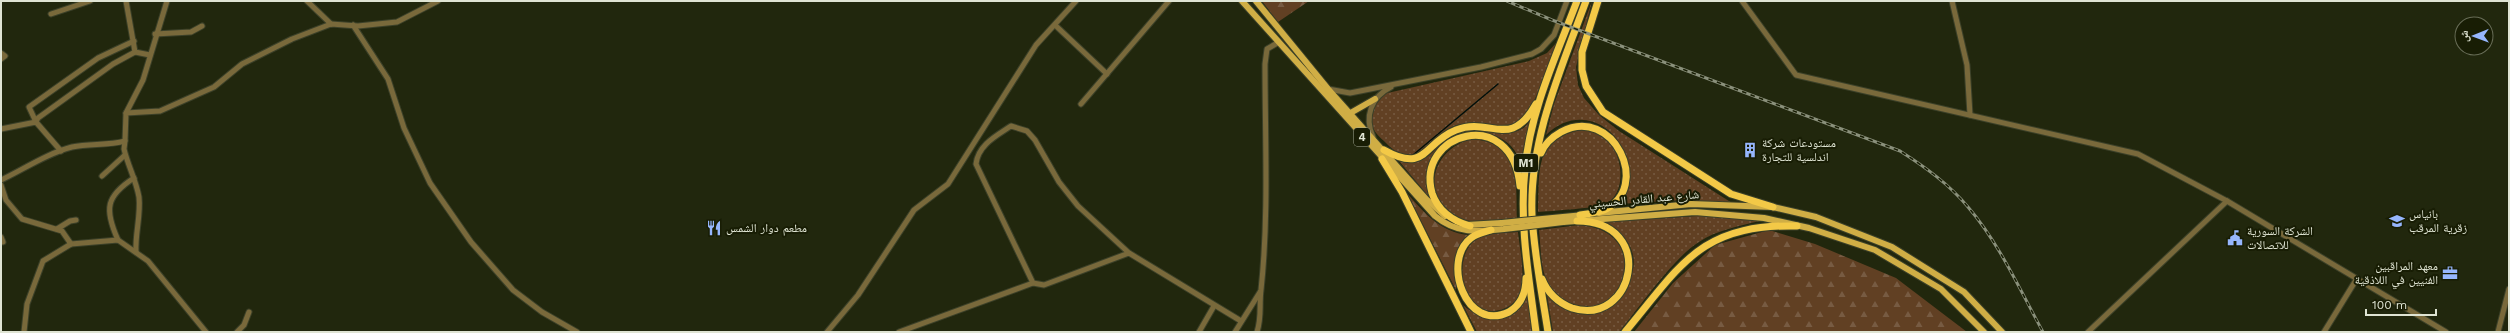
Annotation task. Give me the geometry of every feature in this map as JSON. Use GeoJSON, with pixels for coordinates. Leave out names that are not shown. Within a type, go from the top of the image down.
{"type":"FeatureCollection","features":[{"type":"Feature","properties":{"kind":"highway","name":"M1"},"geometry":{"type":"LineString","coordinates":[[1536,332],[1526,254],[1523,216],[1525,168],[1534,122],[1577,1]]}},
{"type":"Feature","properties":{"kind":"highway","name":"M1"},"geometry":{"type":"LineString","coordinates":[[1548,332],[1537,264],[1532,214],[1535,169],[1545,117],[1586,1]]}},
{"type":"Feature","properties":{"kind":"highway"},"geometry":{"type":"LineString","coordinates":[[1598,1],[1582,52],[1582,70],[1586,86],[1603,112],[1732,194],[1773,207]]}},
{"type":"Feature","properties":{"kind":"highway"},"geometry":{"type":"LineString","coordinates":[[1384,150],[1397,157],[1413,160],[1422,156],[1456,130],[1468,127],[1507,130],[1518,127],[1528,119],[1544,92]]}},
{"type":"Feature","properties":{"kind":"highway"},"geometry":{"type":"LineString","coordinates":[[1535,169],[1543,147],[1556,135],[1565,130],[1591,128],[1607,135],[1613,141],[1623,155],[1625,165],[1624,186],[1621,194],[1605,209],[1578,218]]}},
{"type":"Feature","properties":{"kind":"highway"},"geometry":{"type":"LineString","coordinates":[[1470,226],[1450,217],[1440,207],[1433,195],[1430,181],[1435,161],[1442,150],[1453,141],[1466,136],[1486,137],[1499,142],[1510,152],[1519,170],[1523,216]]}},
{"type":"Feature","properties":{"kind":"highway"},"geometry":{"type":"LineString","coordinates":[[1382,159],[1402,192],[1471,332]]}},
{"type":"Feature","properties":{"kind":"highway"},"geometry":{"type":"LineString","coordinates":[[1537,264],[1546,288],[1556,298],[1568,306],[1580,310],[1596,309],[1608,304],[1618,295],[1625,284],[1629,272],[1629,258],[1624,244],[1615,232],[1602,225],[1578,218]]}},
{"type":"Feature","properties":{"kind":"highway"},"geometry":{"type":"LineString","coordinates":[[1625,332],[1672,275],[1709,243],[1735,231],[1750,228],[1797,226]]}},
{"type":"Feature","properties":{"kind":"highway"},"geometry":{"type":"LineString","coordinates":[[1492,230],[1476,235],[1468,241],[1459,259],[1461,291],[1468,305],[1476,311],[1496,316],[1506,313],[1518,304],[1525,289],[1526,254]]}},
{"type":"Feature","properties":{"kind":"main road","name":"4"},"geometry":{"type":"LineString","coordinates":[[1242,1],[1422,204],[1441,221],[1462,231],[1492,230],[1503,226]]}},
{"type":"Feature","properties":{"kind":"main road","name":"4"},"geometry":{"type":"LineString","coordinates":[[1256,1],[1328,89],[1439,212],[1456,222],[1470,226],[1503,226]]}},
{"type":"Feature","properties":{"kind":"main road"},"geometry":{"type":"LineString","coordinates":[[1344,117],[1375,99]]}},
{"type":"Feature","properties":{"kind":"main road","name":"شارع عبد القادر الحسيني"},"geometry":{"type":"LineString","coordinates":[[1578,218],[1690,204],[1773,207],[1816,217],[1892,247],[1964,292],[2002,332]]}},
{"type":"Feature","properties":{"kind":"main road","name":"شارع عبد القادر الحسيني"},"geometry":{"type":"LineString","coordinates":[[1503,226],[1563,219],[1696,212],[1729,213],[1797,226],[1875,250],[1941,289],[1984,332]]}},
{"type":"Feature","properties":{"kind":"street"},"geometry":{"type":"LineString","coordinates":[[126,1],[135,52]]}},
{"type":"Feature","properties":{"kind":"street"},"geometry":{"type":"LineString","coordinates":[[136,252],[140,212],[134,178],[125,155],[126,113],[143,80],[155,34],[167,1]]}},
{"type":"Feature","properties":{"kind":"street"},"geometry":{"type":"LineString","coordinates":[[307,1],[332,24]]}},
{"type":"Feature","properties":{"kind":"street"},"geometry":{"type":"LineString","coordinates":[[126,113],[160,111],[214,87],[242,64],[292,39],[332,24],[353,26],[397,22],[438,1]]}},
{"type":"Feature","properties":{"kind":"street"},"geometry":{"type":"LineString","coordinates":[[827,332],[858,295],[914,210],[948,184],[1036,45],[1076,1]]}},
{"type":"Feature","properties":{"kind":"street"},"geometry":{"type":"LineString","coordinates":[[1081,104],[1169,1]]}},
{"type":"Feature","properties":{"kind":"street"},"geometry":{"type":"LineString","coordinates":[[1328,89],[1350,93],[1481,67],[1532,54],[1542,49],[1554,35],[1567,1]]}},
{"type":"Feature","properties":{"kind":"street"},"geometry":{"type":"LineString","coordinates":[[1742,1],[1796,75],[2138,154],[2227,201],[2356,280],[2446,332]]}},
{"type":"Feature","properties":{"kind":"street"},"geometry":{"type":"LineString","coordinates":[[1952,1],[1967,65],[1970,115]]}},
{"type":"Feature","properties":{"kind":"street"},"geometry":{"type":"LineString","coordinates":[[51,14],[86,2]]}},
{"type":"Feature","properties":{"kind":"street"},"geometry":{"type":"LineString","coordinates":[[1055,25],[1107,74]]}},
{"type":"Feature","properties":{"kind":"street"},"geometry":{"type":"LineString","coordinates":[[155,34],[191,32],[202,26]]}},
{"type":"Feature","properties":{"kind":"street"},"geometry":{"type":"LineString","coordinates":[[353,26],[388,79],[404,128],[430,183],[471,242],[513,290],[542,312],[577,332]]}},
{"type":"Feature","properties":{"kind":"street"},"geometry":{"type":"LineString","coordinates":[[61,151],[36,122],[29,107],[98,58],[134,40]]}},
{"type":"Feature","properties":{"kind":"street"},"geometry":{"type":"LineString","coordinates":[[1257,332],[1262,319],[1260,292],[1265,257],[1265,64],[1267,49],[1279,42]]}},
{"type":"Feature","properties":{"kind":"street"},"geometry":{"type":"LineString","coordinates":[[1,129],[36,122],[38,118],[113,64],[135,52],[150,54]]}},
{"type":"Feature","properties":{"kind":"street"},"geometry":{"type":"LineString","coordinates":[[1,53],[5,56],[1,59]]}},
{"type":"Feature","properties":{"kind":"street"},"geometry":{"type":"LineString","coordinates":[[1373,138],[1370,130],[1369,113],[1375,99],[1383,91],[1397,84]]}},
{"type":"Feature","properties":{"kind":"street"},"geometry":{"type":"LineString","coordinates":[[1033,283],[976,164],[976,157],[987,142],[1011,126],[1027,132],[1031,136],[1059,182],[1078,206],[1129,253],[1241,321]]}},
{"type":"Feature","properties":{"kind":"street"},"geometry":{"type":"LineString","coordinates":[[1,180],[61,151],[91,145],[110,146],[125,142]]}},
{"type":"Feature","properties":{"kind":"street"},"geometry":{"type":"LineString","coordinates":[[102,176],[125,155]]}},
{"type":"Feature","properties":{"kind":"street"},"geometry":{"type":"LineString","coordinates":[[118,240],[110,205],[116,190],[134,178]]}},
{"type":"Feature","properties":{"kind":"street"},"geometry":{"type":"LineString","coordinates":[[1,185],[4,201],[22,218],[62,231],[71,244]]}},
{"type":"Feature","properties":{"kind":"street"},"geometry":{"type":"LineString","coordinates":[[2088,332],[2227,201]]}},
{"type":"Feature","properties":{"kind":"street"},"geometry":{"type":"LineString","coordinates":[[57,229],[70,221],[76,220]]}},
{"type":"Feature","properties":{"kind":"street"},"geometry":{"type":"LineString","coordinates":[[24,332],[27,304],[43,261],[71,244],[118,240],[148,261],[206,332]]}},
{"type":"Feature","properties":{"kind":"street"},"geometry":{"type":"LineString","coordinates":[[899,332],[1033,283],[1044,285],[1129,253]]}},
{"type":"Feature","properties":{"kind":"street"},"geometry":{"type":"LineString","coordinates":[[2324,332],[2356,280]]}},
{"type":"Feature","properties":{"kind":"street"},"geometry":{"type":"LineString","coordinates":[[2498,332],[2509,289]]}},
{"type":"Feature","properties":{"kind":"street"},"geometry":{"type":"LineString","coordinates":[[1235,332],[1260,292]]}},
{"type":"Feature","properties":{"kind":"street"},"geometry":{"type":"LineString","coordinates":[[1199,332],[1214,306]]}},
{"type":"Feature","properties":{"kind":"street"},"geometry":{"type":"LineString","coordinates":[[237,332],[244,325],[249,312]]}},
{"type":"Feature","properties":{"kind":"green space"},"geometry":{"type":"Polygon","coordinates":[[[1262,1],[1309,1],[1278,22],[1262,1]]]}},
{"type":"Feature","properties":{"kind":"green space"},"geometry":{"type":"Polygon","coordinates":[[[1592,1],[1576,67],[1578,85],[1584,98],[1599,115],[1619,131],[1732,203],[1683,200],[1619,204],[1627,185],[1628,166],[1623,149],[1612,134],[1598,124],[1582,120],[1564,123],[1546,135],[1554,104],[1592,1]]]}},
{"type":"Feature","properties":{"kind":"green space"},"geometry":{"type":"Polygon","coordinates":[[[1557,42],[1532,106],[1522,120],[1517,124],[1505,127],[1472,124],[1456,125],[1445,131],[1422,151],[1414,155],[1406,155],[1397,152],[1374,130],[1372,124],[1373,111],[1383,94],[1529,61],[1547,53],[1557,42]]]}},
{"type":"Feature","properties":{"kind":"green space"},"geometry":{"type":"Polygon","coordinates":[[[1530,121],[1521,161],[1511,146],[1502,139],[1491,134],[1469,133],[1458,136],[1448,142],[1433,158],[1429,167],[1429,197],[1399,161],[1410,163],[1420,161],[1433,152],[1445,139],[1460,131],[1469,130],[1497,133],[1515,132],[1523,128],[1530,121]]]}},
{"type":"Feature","properties":{"kind":"green space"},"geometry":{"type":"Polygon","coordinates":[[[1586,129],[1597,132],[1606,138],[1617,156],[1621,178],[1619,188],[1614,197],[1606,204],[1602,205],[1538,212],[1540,169],[1543,157],[1548,148],[1556,140],[1569,133],[1586,129]]]}},
{"type":"Feature","properties":{"kind":"green space"},"geometry":{"type":"Polygon","coordinates":[[[1472,139],[1488,142],[1500,148],[1508,156],[1515,177],[1517,218],[1482,222],[1468,221],[1449,211],[1440,201],[1435,189],[1435,177],[1438,165],[1446,154],[1457,145],[1472,139]]]}},
{"type":"Feature","properties":{"kind":"green space"},"geometry":{"type":"Polygon","coordinates":[[[1407,193],[1420,208],[1441,226],[1458,233],[1468,235],[1457,252],[1456,290],[1407,193]]]}},
{"type":"Feature","properties":{"kind":"green space"},"geometry":{"type":"Polygon","coordinates":[[[1697,216],[1729,216],[1760,221],[1713,234],[1689,249],[1657,284],[1619,332],[1553,332],[1547,295],[1569,304],[1590,305],[1609,299],[1623,288],[1632,273],[1633,256],[1625,238],[1606,222],[1697,216]]]}},
{"type":"Feature","properties":{"kind":"green space"},"geometry":{"type":"Polygon","coordinates":[[[1579,225],[1602,231],[1617,242],[1624,258],[1624,274],[1618,290],[1607,301],[1592,307],[1569,303],[1555,294],[1545,278],[1542,264],[1539,230],[1579,225]]]}},
{"type":"Feature","properties":{"kind":"green space"},"geometry":{"type":"Polygon","coordinates":[[[1769,230],[1815,244],[1896,278],[1967,332],[1634,332],[1673,283],[1715,245],[1769,230]]]}},
{"type":"Feature","properties":{"kind":"green space"},"geometry":{"type":"Polygon","coordinates":[[[1518,232],[1522,261],[1522,283],[1519,296],[1512,304],[1503,309],[1489,311],[1477,306],[1469,297],[1464,284],[1462,271],[1464,257],[1470,246],[1483,236],[1498,233],[1518,232]]]}},
{"type":"Feature","properties":{"kind":"green space"},"geometry":{"type":"Polygon","coordinates":[[[1528,294],[1532,332],[1477,332],[1463,305],[1480,315],[1490,318],[1499,318],[1516,311],[1523,304],[1528,294]]]}},
{"type":"Feature","properties":{"kind":"waterway"},"geometry":{"type":"LineString","coordinates":[[1413,155],[1498,84]]}},
{"type":"Feature","properties":{"kind":"railway"},"geometry":{"type":"LineString","coordinates":[[1507,1],[1552,20],[1900,151],[1945,183],[1968,207],[1990,236],[2043,332]]}},
{"type":"Feature","properties":{"kind":"place","name":"مستودعات شركة اندلسية للتجارة"},"geometry":{"type":"Point","coordinates":[1750,150]}},
{"type":"Feature","properties":{"kind":"place","name":"بانياس زقرية المرقب"},"geometry":{"type":"Point","coordinates":[2397,221]}},
{"type":"Feature","properties":{"kind":"place","name":"مطعم دوار الشمس"},"geometry":{"type":"Point","coordinates":[714,228]}},
{"type":"Feature","properties":{"kind":"place","name":"الشركة السورية للاتصالات"},"geometry":{"type":"Point","coordinates":[2235,238]}},
{"type":"Feature","properties":{"kind":"place","name":"معهد المراقبين الفنيين في اللاذقية"},"geometry":{"type":"Point","coordinates":[2450,273]}}]}
